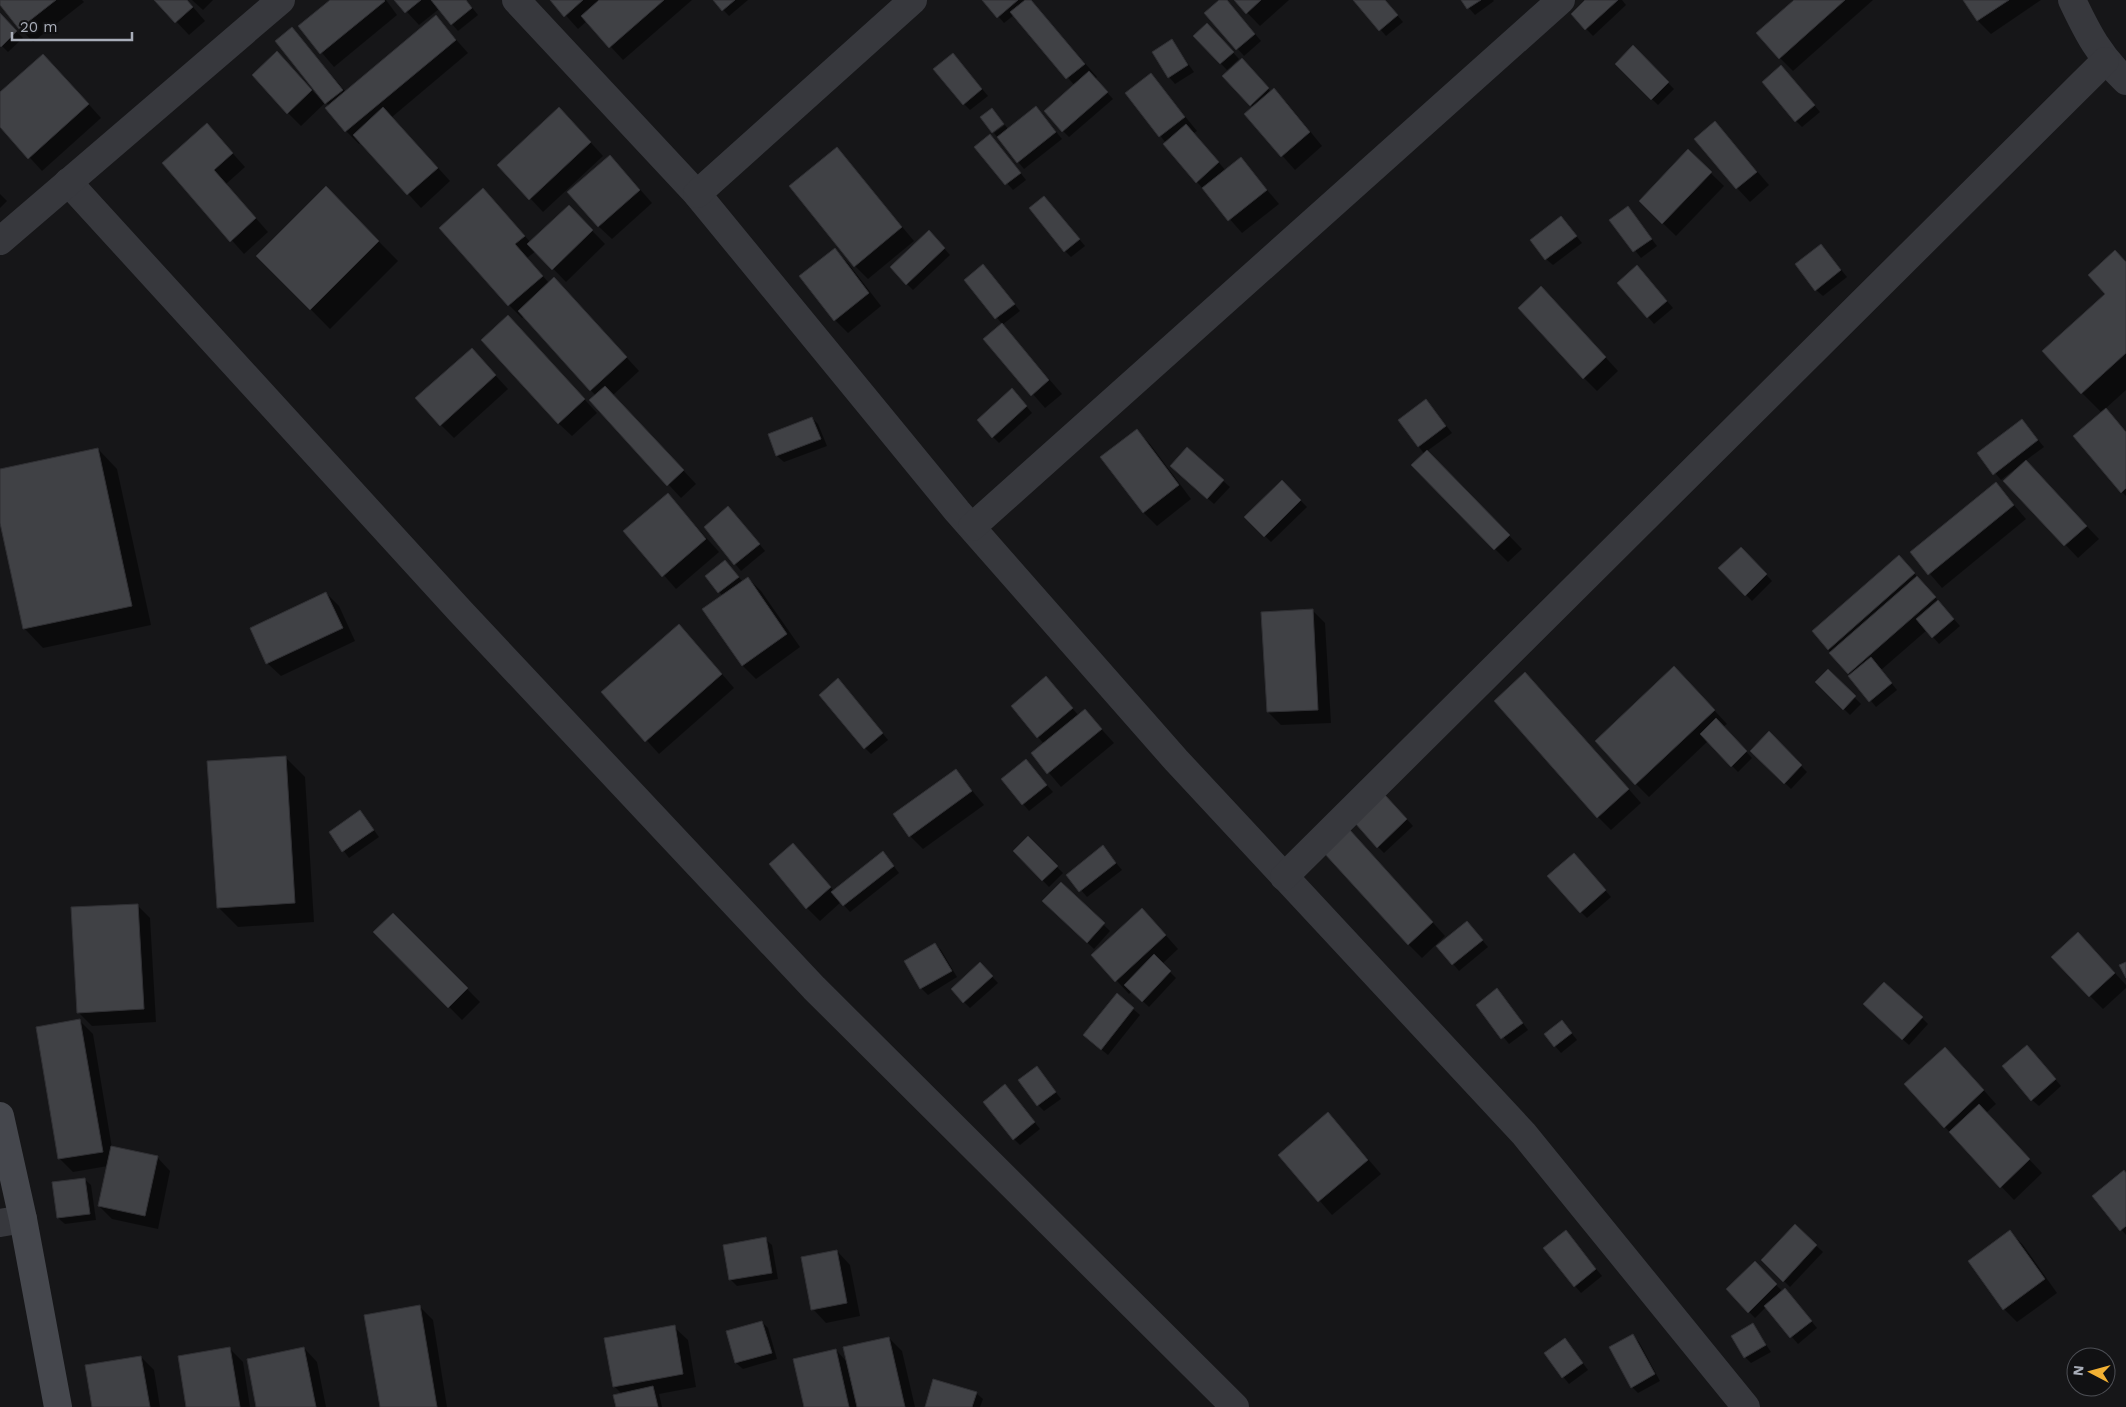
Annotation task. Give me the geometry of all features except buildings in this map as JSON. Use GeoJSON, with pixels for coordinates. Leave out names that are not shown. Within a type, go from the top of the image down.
{"type":"FeatureCollection","features":[{"type":"Feature","properties":{"kind":"street"},"geometry":{"type":"LineString","coordinates":[[0,240],[280,0]]}},
{"type":"Feature","properties":{"kind":"street"},"geometry":{"type":"LineString","coordinates":[[516,0],[697,194],[803,326],[972,527],[1176,760],[1524,1134],[1746,1407]]}},
{"type":"Feature","properties":{"kind":"street"},"geometry":{"type":"LineString","coordinates":[[697,194],[913,0]]}},
{"type":"Feature","properties":{"kind":"street"},"geometry":{"type":"LineString","coordinates":[[972,527],[1521,38],[1561,0]]}},
{"type":"Feature","properties":{"kind":"street"},"geometry":{"type":"LineString","coordinates":[[2072,0],[2088,33],[2105,61],[2126,81]]}},
{"type":"Feature","properties":{"kind":"street"},"geometry":{"type":"LineString","coordinates":[[1284,877],[2105,61]]}},
{"type":"Feature","properties":{"kind":"street"},"geometry":{"type":"LineString","coordinates":[[68,182],[460,611],[814,988],[1235,1407]]}},
{"type":"Feature","properties":{"kind":"street"},"geometry":{"type":"LineString","coordinates":[[0,1116],[11,1221],[58,1407]]}}]}
